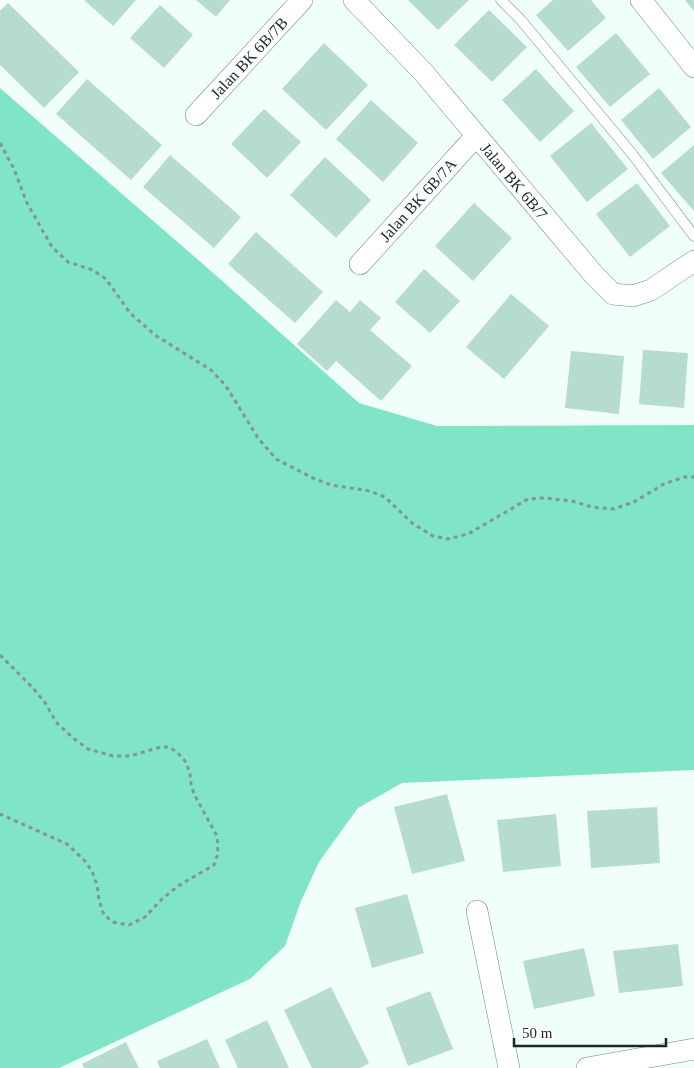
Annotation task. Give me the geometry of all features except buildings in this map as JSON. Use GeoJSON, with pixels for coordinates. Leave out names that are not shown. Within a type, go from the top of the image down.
{"type":"FeatureCollection","features":[{"type":"Feature","properties":{"kind":"street","name":"Jalan BK 6B/7B"},"geometry":{"type":"LineString","coordinates":[[196,115],[302,0]]}},
{"type":"Feature","properties":{"kind":"street"},"geometry":{"type":"LineString","coordinates":[[641,0],[694,67]]}},
{"type":"Feature","properties":{"kind":"street","name":"Jalan BK 6B/7"},"geometry":{"type":"LineString","coordinates":[[357,1],[422,72],[595,276],[613,294],[633,296],[651,290],[694,261]]}},
{"type":"Feature","properties":{"kind":"street","name":"Jalan BK 6B/7A"},"geometry":{"type":"LineString","coordinates":[[360,264],[476,136]]}},
{"type":"Feature","properties":{"kind":"street"},"geometry":{"type":"LineString","coordinates":[[477,911],[509,1068]]}},
{"type":"Feature","properties":{"kind":"street"},"geometry":{"type":"LineString","coordinates":[[586,1068],[694,1049]]}},
{"type":"Feature","properties":{"kind":"lane"},"geometry":{"type":"LineString","coordinates":[[501,0],[520,19],[633,155],[694,236]]}},
{"type":"Feature","properties":{"kind":"path"},"geometry":{"type":"LineString","coordinates":[[0,143],[14,169],[27,203],[52,247],[68,262],[94,270],[106,279],[130,313],[155,335],[211,370],[226,386],[258,438],[276,459],[313,478],[331,485],[370,491],[385,497],[412,523],[434,536],[448,539],[468,534],[528,499],[545,498],[572,501],[592,507],[613,509],[634,502],[664,484],[684,476],[694,477]]}},
{"type":"Feature","properties":{"kind":"path"},"geometry":{"type":"LineString","coordinates":[[0,655],[33,688],[46,704],[56,722],[88,749],[113,756],[130,756],[161,747],[168,747],[177,752],[185,761],[190,773],[194,794],[217,836],[218,853],[214,865],[178,886],[145,917],[129,925],[113,922],[104,915],[92,872],[85,861],[67,844],[0,814]]}},
{"type":"Feature","properties":{"kind":"green space"},"geometry":{"type":"Polygon","coordinates":[[[0,88],[219,278],[359,403],[437,426],[694,425],[694,770],[402,783],[358,808],[319,862],[301,901],[285,946],[250,979],[59,1068],[0,1068],[0,88]]]}}]}
